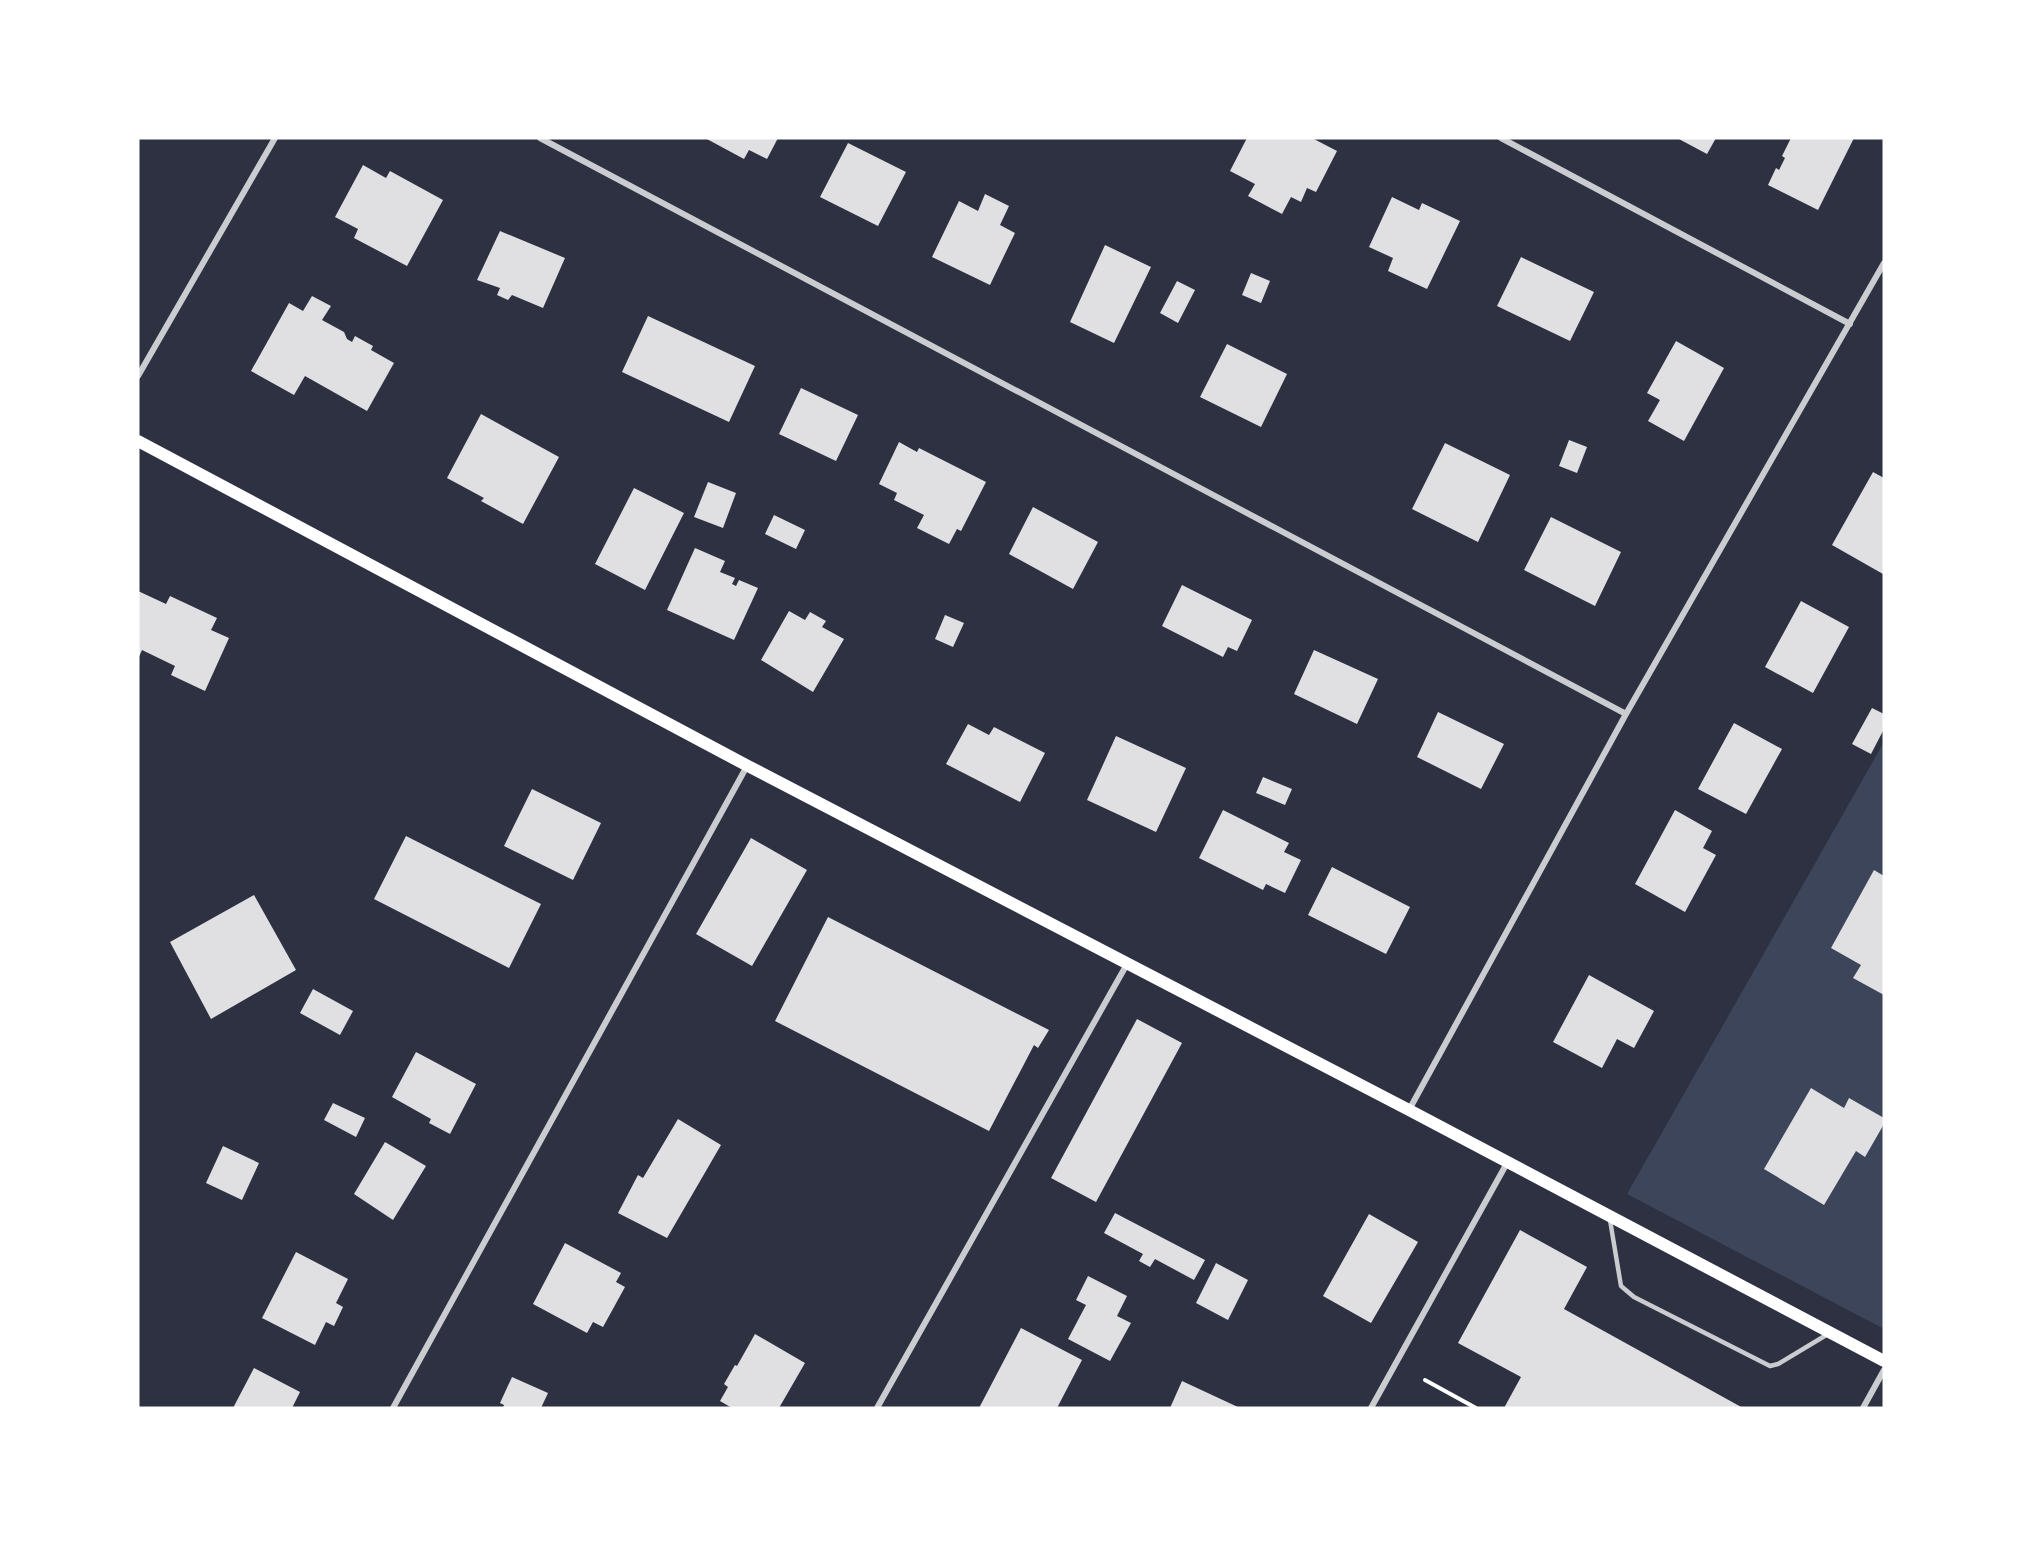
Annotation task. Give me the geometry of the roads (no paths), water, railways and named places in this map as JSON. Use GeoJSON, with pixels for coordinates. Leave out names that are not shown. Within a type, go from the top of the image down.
{"type":"FeatureCollection","features":[{"type":"Feature","properties":{"kind":"main road"},"geometry":{"type":"LineString","coordinates":[[138,441],[748,766],[1884,1361]]}},
{"type":"Feature","properties":{"kind":"street"},"geometry":{"type":"LineString","coordinates":[[138,376],[275,138]]}},
{"type":"Feature","properties":{"kind":"street"},"geometry":{"type":"LineString","coordinates":[[540,138],[1626,714]]}},
{"type":"Feature","properties":{"kind":"street"},"geometry":{"type":"LineString","coordinates":[[1501,138],[1850,324]]}},
{"type":"Feature","properties":{"kind":"street"},"geometry":{"type":"LineString","coordinates":[[1408,1110],[1626,714],[1884,262]]}},
{"type":"Feature","properties":{"kind":"street"},"geometry":{"type":"LineString","coordinates":[[393,1408],[748,766]]}},
{"type":"Feature","properties":{"kind":"street"},"geometry":{"type":"LineString","coordinates":[[877,1408],[1127,963]]}},
{"type":"Feature","properties":{"kind":"street"},"geometry":{"type":"LineString","coordinates":[[1371,1408],[1508,1163]]}},
{"type":"Feature","properties":{"kind":"street"},"geometry":{"type":"LineString","coordinates":[[1863,1408],[1884,1370]]}},
{"type":"Feature","properties":{"kind":"lane"},"geometry":{"type":"LineString","coordinates":[[1610,1217],[1621,1286],[1634,1297],[1770,1366],[1778,1364],[1830,1333]]}}]}
